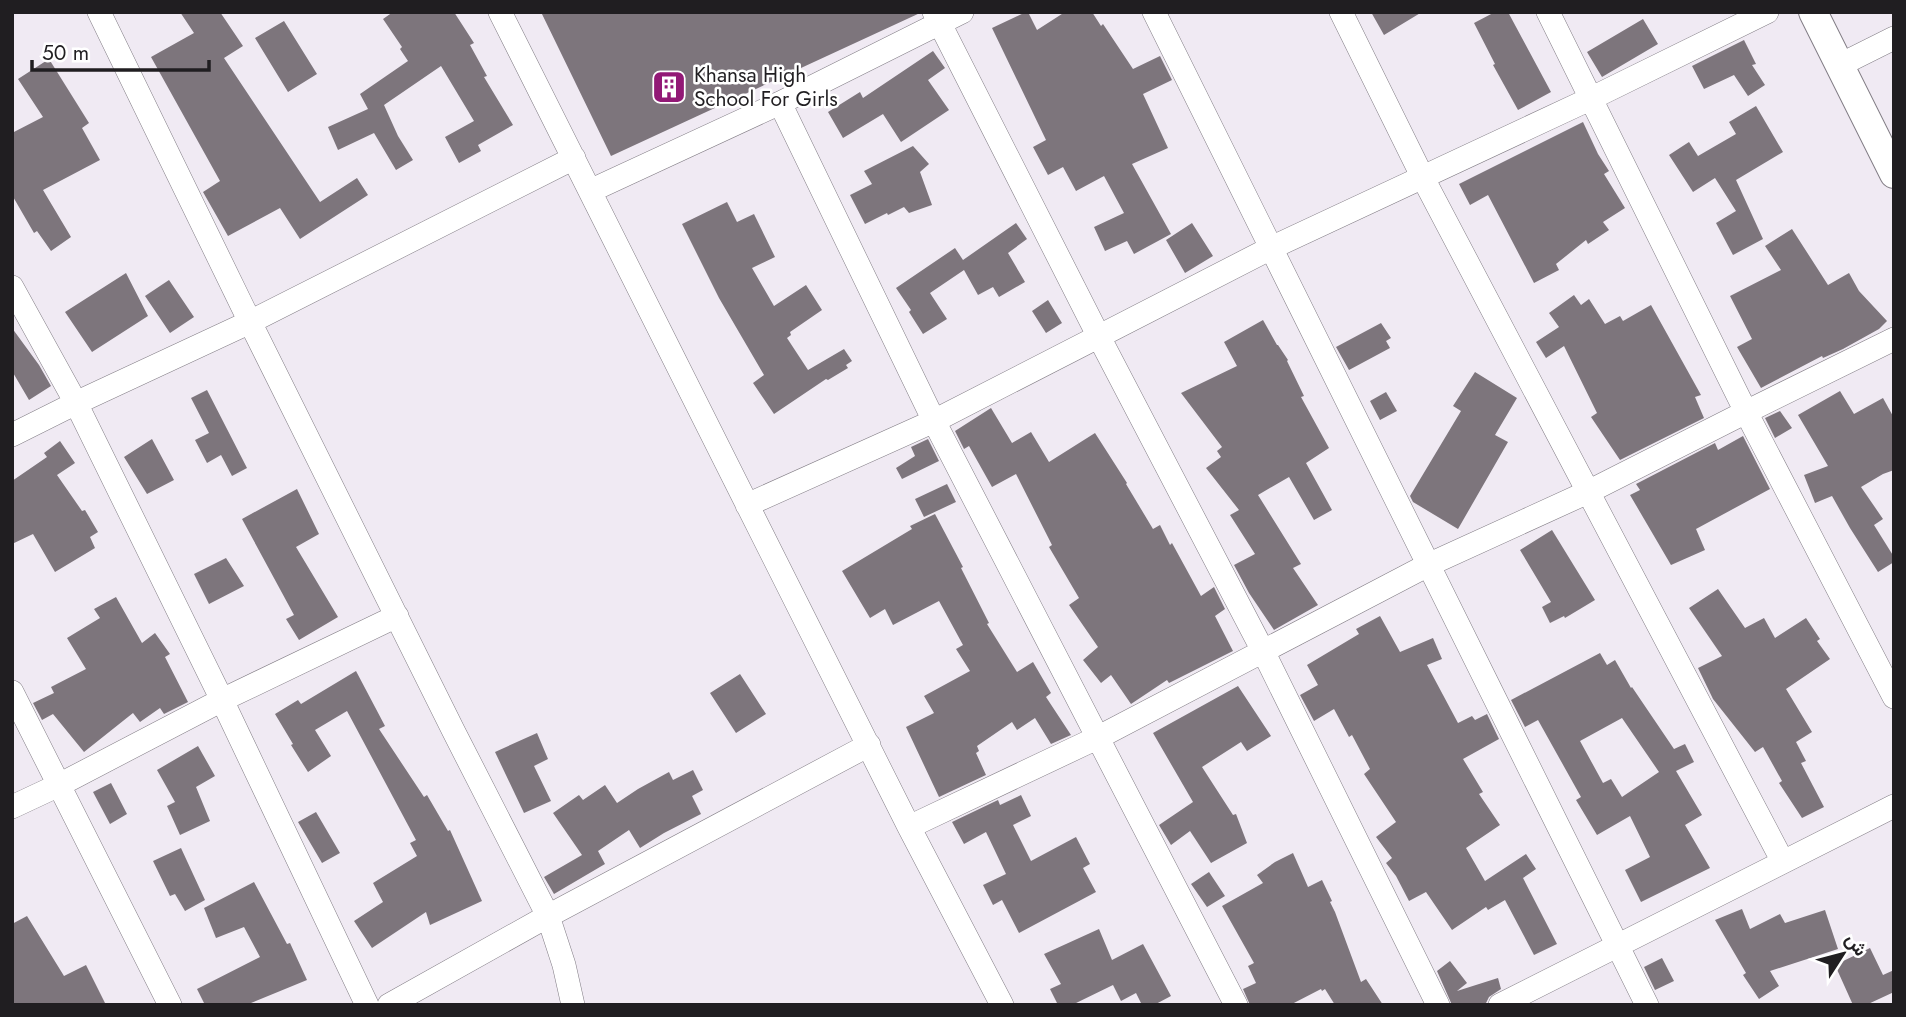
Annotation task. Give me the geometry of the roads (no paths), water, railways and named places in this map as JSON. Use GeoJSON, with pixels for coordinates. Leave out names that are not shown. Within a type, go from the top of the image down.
{"type":"FeatureCollection","features":[{"type":"Feature","properties":{"kind":"street"},"geometry":{"type":"LineString","coordinates":[[99,12],[250,322],[548,916],[564,965],[573,1005]]}},
{"type":"Feature","properties":{"kind":"street"},"geometry":{"type":"LineString","coordinates":[[500,12],[909,827],[1002,1005]]}},
{"type":"Feature","properties":{"kind":"street"},"geometry":{"type":"LineString","coordinates":[[590,191],[780,103],[937,18],[961,12]]}},
{"type":"Feature","properties":{"kind":"street"},"geometry":{"type":"LineString","coordinates":[[1154,12],[1647,1005]]}},
{"type":"Feature","properties":{"kind":"street"},"geometry":{"type":"LineString","coordinates":[[1341,12],[1423,178],[1783,862]]}},
{"type":"Feature","properties":{"kind":"street"},"geometry":{"type":"LineString","coordinates":[[1548,12],[1746,412],[1894,696]]}},
{"type":"Feature","properties":{"kind":"street"},"geometry":{"type":"LineString","coordinates":[[747,505],[934,421],[1271,248],[1590,99],[1767,12]]}},
{"type":"Feature","properties":{"kind":"street"},"geometry":{"type":"LineString","coordinates":[[1813,12],[1894,174]]}},
{"type":"Feature","properties":{"kind":"street"},"geometry":{"type":"LineString","coordinates":[[937,18],[1263,651],[1438,1005]]}},
{"type":"Feature","properties":{"kind":"street"},"geometry":{"type":"LineString","coordinates":[[1840,65],[1894,38]]}},
{"type":"Feature","properties":{"kind":"street"},"geometry":{"type":"LineString","coordinates":[[780,103],[934,421],[1237,1005]]}},
{"type":"Feature","properties":{"kind":"street"},"geometry":{"type":"LineString","coordinates":[[12,435],[250,322],[574,158]]}},
{"type":"Feature","properties":{"kind":"street"},"geometry":{"type":"LineString","coordinates":[[12,288],[76,403],[222,700],[367,1005]]}},
{"type":"Feature","properties":{"kind":"street"},"geometry":{"type":"LineString","coordinates":[[909,827],[1099,737],[1428,565],[1588,492],[1894,339]]}},
{"type":"Feature","properties":{"kind":"street"},"geometry":{"type":"LineString","coordinates":[[12,807],[222,700],[397,616]]}},
{"type":"Feature","properties":{"kind":"street"},"geometry":{"type":"LineString","coordinates":[[12,692],[170,1005]]}},
{"type":"Feature","properties":{"kind":"street"},"geometry":{"type":"LineString","coordinates":[[389,1005],[548,916],[869,745]]}},
{"type":"Feature","properties":{"kind":"street"},"geometry":{"type":"LineString","coordinates":[[1500,1005],[1894,806]]}},
{"type":"Feature","properties":{"kind":"place","name":"Khansa High School For Girls"},"geometry":{"type":"Point","coordinates":[669,87]}}]}
